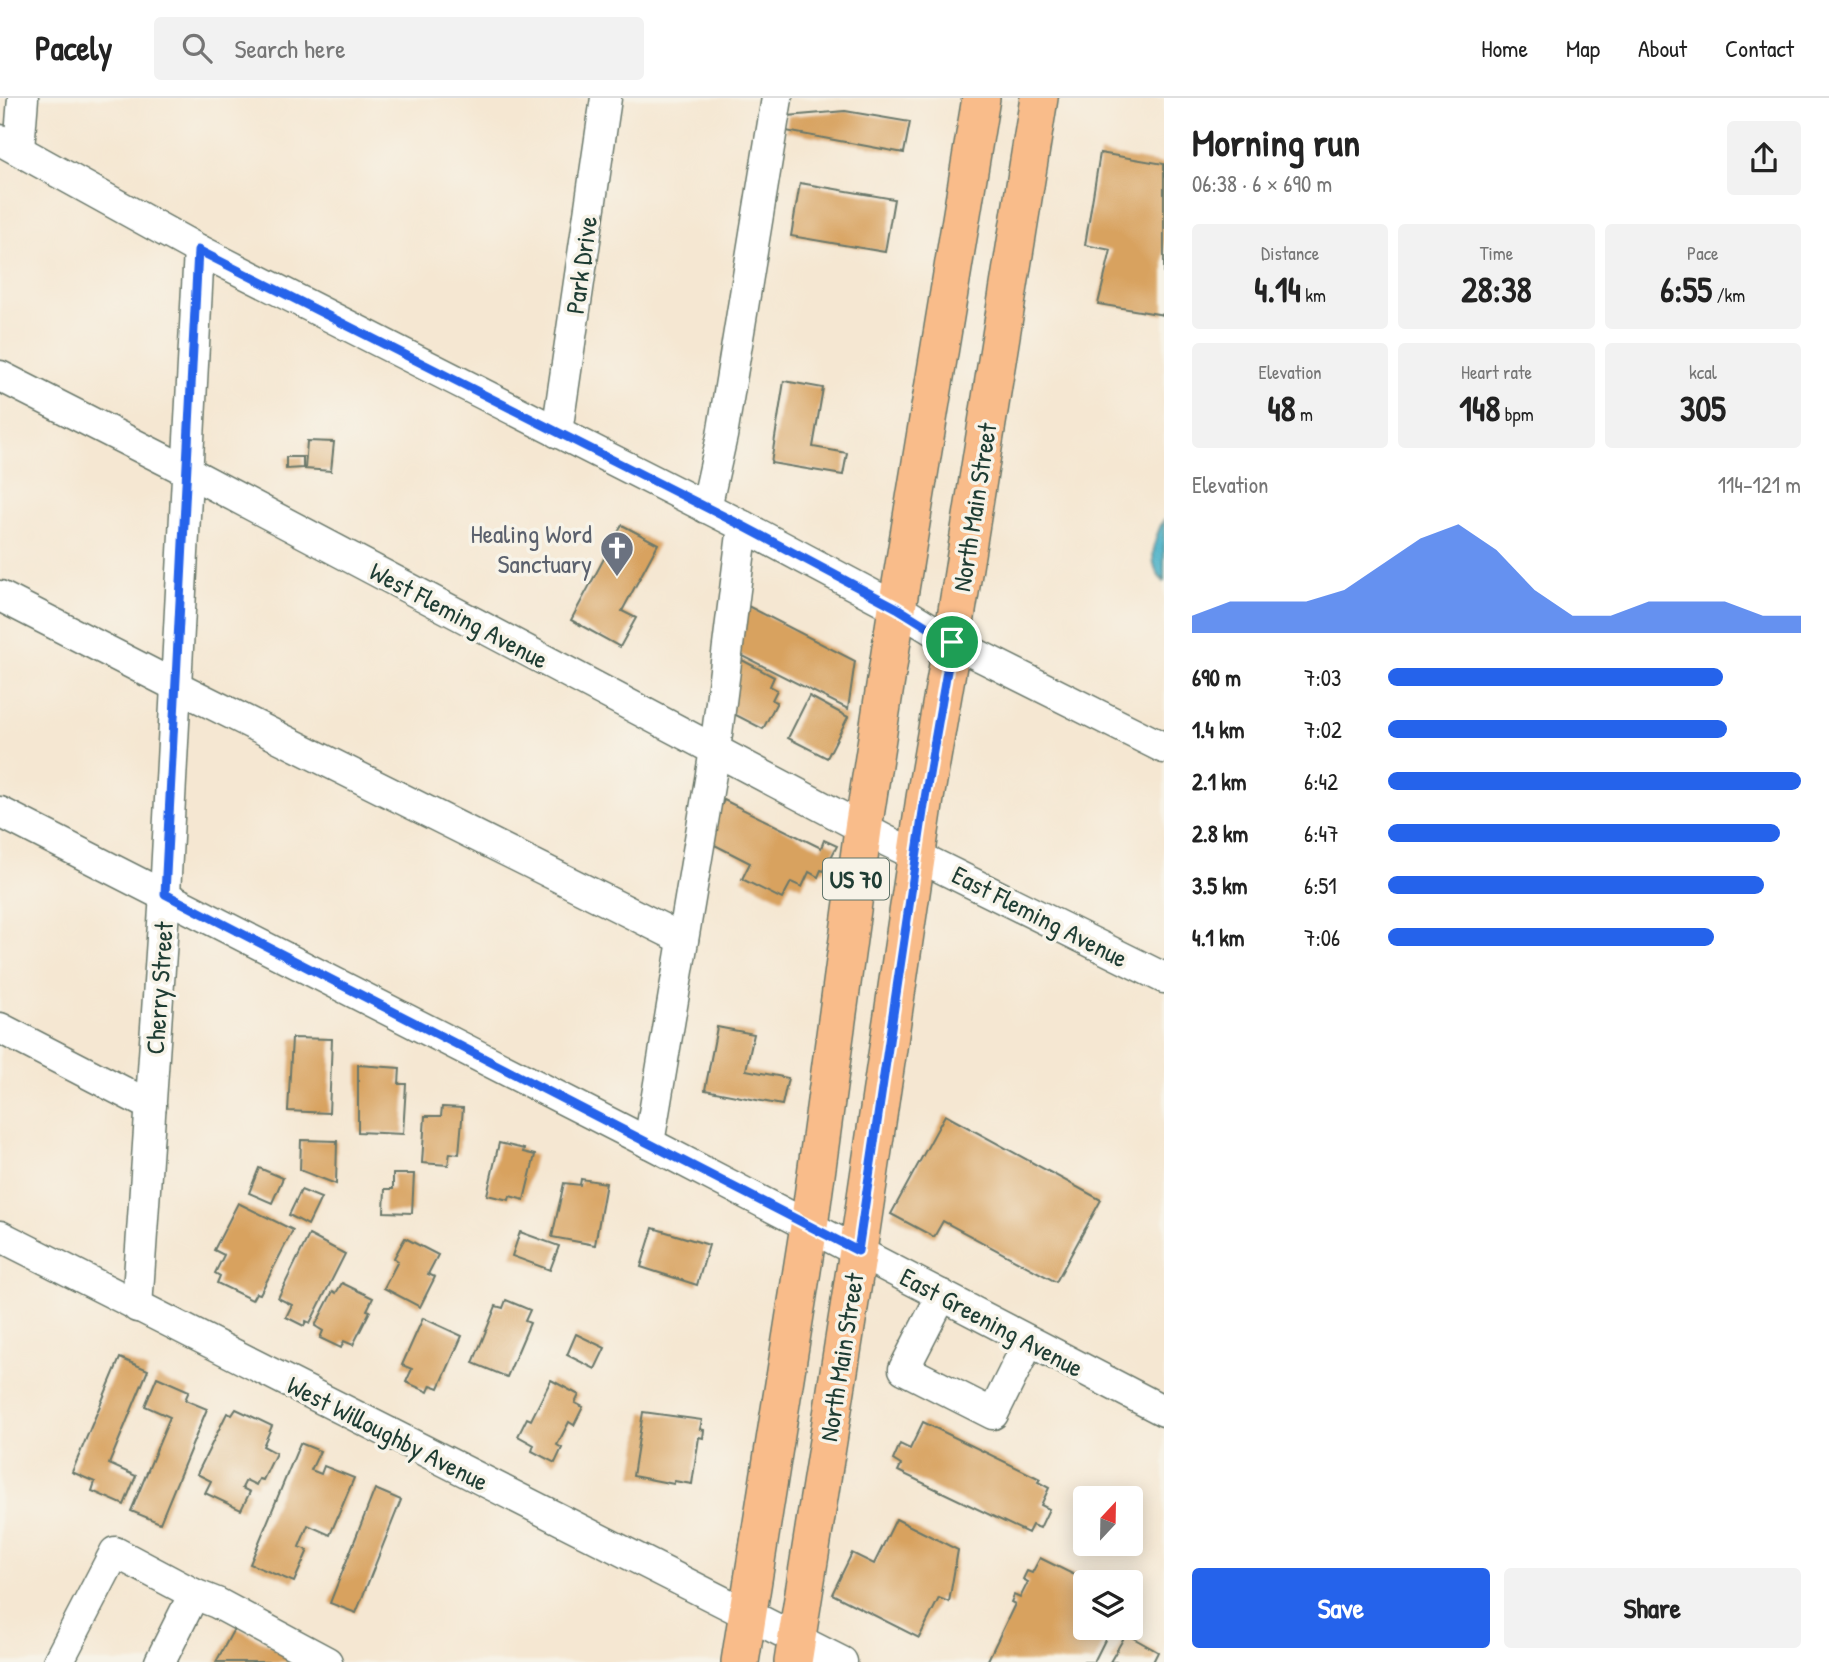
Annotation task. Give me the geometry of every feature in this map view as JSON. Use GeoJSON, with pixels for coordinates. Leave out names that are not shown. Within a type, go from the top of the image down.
{"type":"FeatureCollection","features":[{"type":"Feature","properties":{"kind":"main road","name":"North Main Street"},"geometry":{"type":"LineString","coordinates":[[779,1636],[815,1229],[863,829],[981,98]]}},
{"type":"Feature","properties":{"kind":"main road","name":"North Main Street"},"geometry":{"type":"LineString","coordinates":[[740,1662],[779,1636],[858,1251],[917,854],[1039,98]]}},
{"type":"Feature","properties":{"kind":"street"},"geometry":{"type":"LineString","coordinates":[[23,98],[9,144],[198,250],[743,526],[897,608],[952,642],[1164,748]]}},
{"type":"Feature","properties":{"kind":"street","name":"Park Drive"},"geometry":{"type":"LineString","coordinates":[[557,432],[606,98]]}},
{"type":"Feature","properties":{"kind":"street"},"geometry":{"type":"LineString","coordinates":[[706,508],[722,436],[777,98]]}},
{"type":"Feature","properties":{"kind":"street","name":"Cherry Street"},"geometry":{"type":"LineString","coordinates":[[137,1307],[165,894],[198,250]]}},
{"type":"Feature","properties":{"kind":"street","name":"West Fleming Avenue"},"geometry":{"type":"LineString","coordinates":[[0,376],[187,471],[863,829],[917,854]]}},
{"type":"Feature","properties":{"kind":"street"},"geometry":{"type":"LineString","coordinates":[[649,1143],[715,750],[743,526]]}},
{"type":"Feature","properties":{"kind":"street"},"geometry":{"type":"LineString","coordinates":[[0,596],[683,939]]}},
{"type":"Feature","properties":{"kind":"street","name":"East Greening Avenue"},"geometry":{"type":"LineString","coordinates":[[0,812],[649,1143],[1164,1411]]}},
{"type":"Feature","properties":{"kind":"street","name":"East Fleming Avenue"},"geometry":{"type":"LineString","coordinates":[[917,854],[1164,978]]}},
{"type":"Feature","properties":{"kind":"street"},"geometry":{"type":"LineString","coordinates":[[0,1028],[151,1106]]}},
{"type":"Feature","properties":{"kind":"street","name":"West Willoughby Avenue"},"geometry":{"type":"LineString","coordinates":[[0,1236],[779,1636],[842,1662]]}},
{"type":"Feature","properties":{"kind":"street"},"geometry":{"type":"LineString","coordinates":[[942,1295],[904,1369],[993,1414],[1029,1341]]}},
{"type":"Feature","properties":{"kind":"street"},"geometry":{"type":"LineString","coordinates":[[58,1662],[115,1552],[194,1594],[218,1603],[327,1662]]}},
{"type":"Feature","properties":{"kind":"street"},"geometry":{"type":"LineString","coordinates":[[160,1662],[194,1594]]}},
{"type":"Feature","properties":{"kind":"water"},"geometry":{"type":"Polygon","coordinates":[[[1164,519],[1164,582],[1158,575],[1153,560],[1157,534],[1164,519]]]}},
{"type":"Feature","properties":{"kind":"building"},"geometry":{"type":"Polygon","coordinates":[[[845,111],[910,122],[904,153],[786,131],[788,116],[845,111]]]}},
{"type":"Feature","properties":{"kind":"building"},"geometry":{"type":"Polygon","coordinates":[[[1100,153],[1164,164],[1164,315],[1098,304],[1111,250],[1085,245],[1100,153]]]}},
{"type":"Feature","properties":{"kind":"building"},"geometry":{"type":"Polygon","coordinates":[[[800,183],[894,199],[885,252],[791,236],[800,183]]]}},
{"type":"Feature","properties":{"kind":"building"},"geometry":{"type":"Polygon","coordinates":[[[784,381],[823,388],[813,447],[847,453],[843,475],[771,463],[784,381]]]}},
{"type":"Feature","properties":{"kind":"building"},"geometry":{"type":"Polygon","coordinates":[[[307,441],[334,442],[331,471],[305,469],[307,441]]]}},
{"type":"Feature","properties":{"kind":"building"},"geometry":{"type":"Polygon","coordinates":[[[286,457],[303,457],[303,468],[286,469],[286,457]]]}},
{"type":"Feature","properties":{"kind":"building","name":"Healing Word Sanctuary"},"geometry":{"type":"Polygon","coordinates":[[[622,525],[658,544],[622,611],[636,618],[620,647],[571,620],[622,525]]]}},
{"type":"Feature","properties":{"kind":"building"},"geometry":{"type":"Polygon","coordinates":[[[742,603],[855,661],[848,709],[733,651],[742,603]]]}},
{"type":"Feature","properties":{"kind":"building"},"geometry":{"type":"Polygon","coordinates":[[[740,659],[774,677],[770,686],[777,690],[772,700],[777,702],[763,729],[726,710],[740,659]]]}},
{"type":"Feature","properties":{"kind":"building"},"geometry":{"type":"Polygon","coordinates":[[[809,696],[848,717],[827,758],[788,738],[809,696]]]}},
{"type":"Feature","properties":{"kind":"building"},"geometry":{"type":"Polygon","coordinates":[[[724,800],[821,848],[824,840],[837,846],[824,871],[821,870],[818,877],[809,872],[802,887],[791,882],[782,899],[742,879],[750,863],[705,840],[724,800]]]}},
{"type":"Feature","properties":{"kind":"building"},"geometry":{"type":"Polygon","coordinates":[[[717,1027],[754,1034],[746,1070],[788,1078],[782,1105],[705,1090],[717,1027]]]}},
{"type":"Feature","properties":{"kind":"building"},"geometry":{"type":"Polygon","coordinates":[[[292,1038],[332,1039],[329,1113],[288,1111],[292,1038]]]}},
{"type":"Feature","properties":{"kind":"building"},"geometry":{"type":"Polygon","coordinates":[[[358,1065],[400,1068],[399,1084],[406,1084],[403,1134],[358,1132],[358,1065]]]}},
{"type":"Feature","properties":{"kind":"building"},"geometry":{"type":"Polygon","coordinates":[[[442,1107],[463,1108],[459,1154],[450,1153],[448,1165],[422,1163],[425,1116],[441,1116],[442,1107]]]}},
{"type":"Feature","properties":{"kind":"building"},"geometry":{"type":"Polygon","coordinates":[[[945,1115],[1101,1200],[1056,1282],[943,1221],[934,1237],[891,1214],[945,1115]]]}},
{"type":"Feature","properties":{"kind":"building"},"geometry":{"type":"Polygon","coordinates":[[[301,1140],[337,1141],[336,1184],[300,1170],[301,1140]]]}},
{"type":"Feature","properties":{"kind":"building"},"geometry":{"type":"Polygon","coordinates":[[[499,1143],[524,1149],[523,1152],[535,1155],[524,1200],[487,1195],[499,1143]]]}},
{"type":"Feature","properties":{"kind":"building"},"geometry":{"type":"Polygon","coordinates":[[[259,1168],[283,1178],[272,1203],[249,1193],[259,1168]]]}},
{"type":"Feature","properties":{"kind":"building"},"geometry":{"type":"Polygon","coordinates":[[[393,1174],[414,1174],[412,1213],[384,1212],[385,1189],[393,1189],[393,1174]]]}},
{"type":"Feature","properties":{"kind":"building"},"geometry":{"type":"Polygon","coordinates":[[[581,1179],[606,1183],[595,1245],[552,1237],[564,1183],[580,1185],[581,1179]]]}},
{"type":"Feature","properties":{"kind":"building"},"geometry":{"type":"Polygon","coordinates":[[[301,1190],[321,1198],[308,1225],[289,1215],[301,1190]]]}},
{"type":"Feature","properties":{"kind":"building"},"geometry":{"type":"Polygon","coordinates":[[[238,1203],[293,1230],[260,1294],[256,1293],[252,1300],[217,1283],[220,1276],[215,1273],[224,1255],[214,1250],[238,1203]]]}},
{"type":"Feature","properties":{"kind":"building"},"geometry":{"type":"Polygon","coordinates":[[[653,1228],[709,1245],[697,1285],[641,1267],[653,1228]]]}},
{"type":"Feature","properties":{"kind":"building"},"geometry":{"type":"Polygon","coordinates":[[[520,1232],[559,1246],[550,1270],[512,1256],[520,1232]]]}},
{"type":"Feature","properties":{"kind":"building"},"geometry":{"type":"Polygon","coordinates":[[[309,1235],[345,1254],[310,1323],[306,1321],[304,1326],[286,1317],[292,1305],[278,1298],[309,1235]]]}},
{"type":"Feature","properties":{"kind":"building"},"geometry":{"type":"Polygon","coordinates":[[[405,1238],[438,1255],[428,1274],[435,1277],[420,1307],[384,1288],[398,1261],[394,1258],[405,1238]]]}},
{"type":"Feature","properties":{"kind":"building"},"geometry":{"type":"Polygon","coordinates":[[[342,1283],[373,1298],[367,1310],[370,1311],[353,1345],[344,1341],[341,1348],[320,1338],[323,1331],[315,1326],[333,1291],[336,1293],[342,1283]]]}},
{"type":"Feature","properties":{"kind":"building"},"geometry":{"type":"Polygon","coordinates":[[[506,1300],[530,1310],[525,1321],[530,1323],[507,1377],[473,1363],[496,1306],[503,1308],[506,1300]]]}},
{"type":"Feature","properties":{"kind":"building"},"geometry":{"type":"Polygon","coordinates":[[[423,1318],[462,1336],[439,1388],[431,1385],[428,1392],[406,1382],[412,1369],[402,1365],[423,1318]]]}},
{"type":"Feature","properties":{"kind":"building"},"geometry":{"type":"Polygon","coordinates":[[[576,1334],[605,1348],[595,1369],[567,1355],[576,1334]]]}},
{"type":"Feature","properties":{"kind":"building"},"geometry":{"type":"Polygon","coordinates":[[[120,1358],[148,1370],[109,1464],[136,1476],[124,1505],[92,1491],[95,1482],[72,1472],[120,1358]]]}},
{"type":"Feature","properties":{"kind":"building"},"geometry":{"type":"Polygon","coordinates":[[[157,1377],[189,1391],[185,1400],[207,1409],[160,1523],[131,1511],[170,1417],[145,1406],[157,1377]]]}},
{"type":"Feature","properties":{"kind":"building"},"geometry":{"type":"Polygon","coordinates":[[[551,1380],[579,1395],[575,1403],[583,1407],[574,1425],[569,1422],[557,1445],[562,1448],[555,1463],[532,1451],[534,1445],[518,1436],[527,1418],[531,1420],[551,1380]]]}},
{"type":"Feature","properties":{"kind":"building"},"geometry":{"type":"Polygon","coordinates":[[[236,1409],[272,1426],[263,1446],[276,1453],[263,1480],[259,1479],[256,1485],[246,1480],[242,1488],[250,1492],[241,1510],[205,1493],[211,1481],[197,1474],[227,1413],[232,1415],[236,1409]]]}},
{"type":"Feature","properties":{"kind":"building"},"geometry":{"type":"Polygon","coordinates":[[[643,1412],[702,1420],[700,1429],[704,1430],[703,1438],[699,1437],[692,1484],[674,1481],[674,1484],[633,1476],[643,1412]]]}},
{"type":"Feature","properties":{"kind":"building"},"geometry":{"type":"Polygon","coordinates":[[[923,1422],[1040,1479],[1038,1482],[1049,1488],[1041,1505],[1049,1509],[1040,1528],[1032,1525],[1028,1533],[898,1471],[901,1465],[893,1460],[900,1444],[910,1449],[923,1422]]]}},
{"type":"Feature","properties":{"kind":"building"},"geometry":{"type":"Polygon","coordinates":[[[300,1443],[320,1451],[311,1470],[321,1474],[324,1466],[354,1478],[330,1535],[308,1525],[299,1547],[308,1550],[294,1582],[250,1564],[300,1443]]]}},
{"type":"Feature","properties":{"kind":"building"},"geometry":{"type":"Polygon","coordinates":[[[375,1489],[401,1500],[356,1613],[330,1603],[375,1489]]]}},
{"type":"Feature","properties":{"kind":"building"},"geometry":{"type":"Polygon","coordinates":[[[896,1519],[958,1550],[949,1602],[939,1598],[919,1638],[832,1594],[852,1553],[874,1564],[896,1519]]]}},
{"type":"Feature","properties":{"kind":"building"},"geometry":{"type":"Polygon","coordinates":[[[1040,1558],[1073,1574],[1073,1640],[1105,1640],[1094,1662],[987,1662],[1015,1604],[1011,1602],[1014,1595],[1020,1598],[1028,1582],[1023,1579],[1027,1571],[1032,1573],[1040,1558]]]}},
{"type":"Feature","properties":{"kind":"building"},"geometry":{"type":"Polygon","coordinates":[[[235,1627],[302,1662],[216,1662],[235,1627]]]}},
{"type":"Feature","properties":{"kind":"building"},"geometry":{"type":"Polygon","coordinates":[[[1123,1640],[1137,1640],[1158,1652],[1153,1662],[1110,1662],[1123,1640]]]}},
{"type":"Feature","properties":{"kind":"place","name":"Healing Word Sanctuary"},"geometry":{"type":"Point","coordinates":[617,578]}},
{"type":"Feature","properties":{"kind":"route"},"geometry":{"type":"LineString","coordinates":[[198,250],[743,526],[897,608],[952,642],[925,798],[858,1251],[165,894],[198,250]]}}]}
